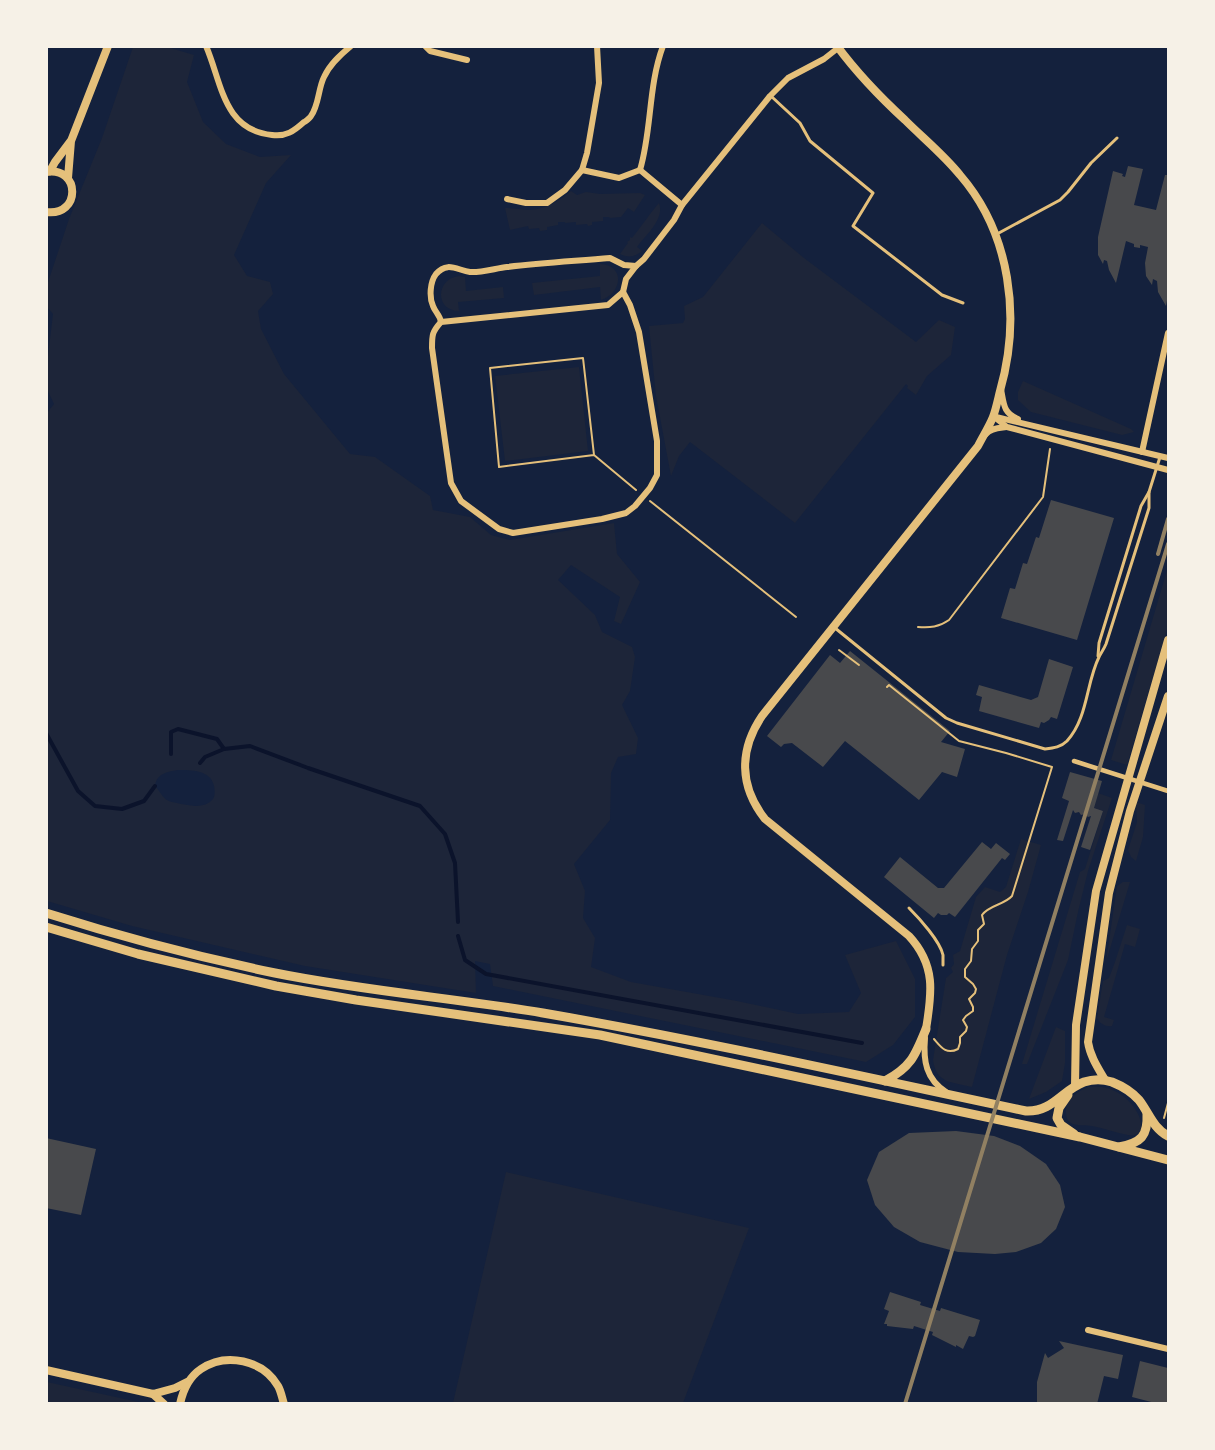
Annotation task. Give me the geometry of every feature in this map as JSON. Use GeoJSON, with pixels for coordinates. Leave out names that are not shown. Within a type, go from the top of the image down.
{"type":"FeatureCollection","features":[{"type":"Feature","properties":{"kind":"main road"},"geometry":{"type":"LineString","coordinates":[[46,914],[124,937],[276,973],[622,1027],[1026,1111],[1043,1108],[1075,1086],[1092,1080],[1105,1080],[1118,1084],[1131,1093],[1156,1127],[1168,1136]]}},
{"type":"Feature","properties":{"kind":"main road"},"geometry":{"type":"LineString","coordinates":[[46,927],[138,954],[276,986],[356,1000],[600,1035],[958,1110],[1080,1137],[1168,1160]]}},
{"type":"Feature","properties":{"kind":"main road"},"geometry":{"type":"LineString","coordinates":[[885,1081],[910,1063],[926,1029]]}},
{"type":"Feature","properties":{"kind":"main road"},"geometry":{"type":"LineString","coordinates":[[1075,1086],[1065,1097],[1057,1118],[1061,1125],[1080,1137]]}},
{"type":"Feature","properties":{"kind":"main road"},"geometry":{"type":"LineString","coordinates":[[1117,1147],[1135,1143],[1143,1136],[1147,1114]]}},
{"type":"Feature","properties":{"kind":"street"},"geometry":{"type":"LineString","coordinates":[[48,171],[71,141],[108,46]]}},
{"type":"Feature","properties":{"kind":"street"},"geometry":{"type":"LineString","coordinates":[[207,46],[235,118],[256,133],[276,136],[293,132],[311,116],[324,77],[335,59],[351,46]]}},
{"type":"Feature","properties":{"kind":"street"},"geometry":{"type":"LineString","coordinates":[[425,46],[430,51],[468,60]]}},
{"type":"Feature","properties":{"kind":"street"},"geometry":{"type":"LineString","coordinates":[[507,199],[526,203],[547,203],[565,190],[582,170],[599,83],[597,46]]}},
{"type":"Feature","properties":{"kind":"street"},"geometry":{"type":"LineString","coordinates":[[640,170],[645,154],[658,62],[663,46]]}},
{"type":"Feature","properties":{"kind":"street"},"geometry":{"type":"LineString","coordinates":[[622,292],[630,305],[639,332],[657,441],[657,475],[650,488],[626,513],[513,533],[498,529],[461,501],[451,483],[432,348],[435,328],[441,322],[608,304],[622,292],[626,279],[770,96],[788,78],[824,58],[837,47],[871,88],[960,174],[974,192],[996,235],[1008,282],[1011,312],[1010,346],[993,416],[978,446]]}},
{"type":"Feature","properties":{"kind":"street"},"geometry":{"type":"LineString","coordinates":[[68,178],[71,141]]}},
{"type":"Feature","properties":{"kind":"street"},"geometry":{"type":"LineString","coordinates":[[582,170],[619,178],[640,170]]}},
{"type":"Feature","properties":{"kind":"street"},"geometry":{"type":"LineString","coordinates":[[640,170],[682,205]]}},
{"type":"Feature","properties":{"kind":"street"},"geometry":{"type":"LineString","coordinates":[[48,171],[60,172],[68,178],[73,191],[72,198],[64,209],[48,215]]}},
{"type":"Feature","properties":{"kind":"street"},"geometry":{"type":"LineString","coordinates":[[441,322],[433,307],[431,285],[437,273],[443,268],[459,268],[471,272],[610,258],[624,265],[636,266]]}},
{"type":"Feature","properties":{"kind":"street"},"geometry":{"type":"LineString","coordinates":[[1142,452],[1168,333]]}},
{"type":"Feature","properties":{"kind":"street"},"geometry":{"type":"LineString","coordinates":[[1001,388],[1004,407],[1009,416],[1029,424]]}},
{"type":"Feature","properties":{"kind":"street"},"geometry":{"type":"LineString","coordinates":[[993,416],[1168,458]]}},
{"type":"Feature","properties":{"kind":"street"},"geometry":{"type":"LineString","coordinates":[[993,416],[1007,427],[1168,470]]}},
{"type":"Feature","properties":{"kind":"street"},"geometry":{"type":"LineString","coordinates":[[949,1094],[937,1086],[929,1074],[924,1052],[931,981],[925,960],[915,943],[765,819],[753,801],[747,783],[745,757],[757,724],[833,627],[988,432],[1007,427]]}},
{"type":"Feature","properties":{"kind":"street"},"geometry":{"type":"LineString","coordinates":[[1075,1086],[1076,1025],[1096,891],[1168,640]]}},
{"type":"Feature","properties":{"kind":"street"},"geometry":{"type":"LineString","coordinates":[[1105,1080],[1089,1050],[1088,1041],[1109,893],[1130,811],[1168,696]]}},
{"type":"Feature","properties":{"kind":"street"},"geometry":{"type":"LineString","coordinates":[[1074,761],[1168,791]]}},
{"type":"Feature","properties":{"kind":"street"},"geometry":{"type":"LineString","coordinates":[[1088,1330],[1168,1349]]}},
{"type":"Feature","properties":{"kind":"street"},"geometry":{"type":"LineString","coordinates":[[180,1404],[182,1393],[189,1381],[201,1369],[217,1361],[235,1359],[252,1363],[267,1372],[278,1386],[284,1403]]}},
{"type":"Feature","properties":{"kind":"street"},"geometry":{"type":"LineString","coordinates":[[46,1370],[153,1394],[175,1389],[189,1381]]}},
{"type":"Feature","properties":{"kind":"street"},"geometry":{"type":"LineString","coordinates":[[153,1394],[164,1404]]}},
{"type":"Feature","properties":{"kind":"lane"},"geometry":{"type":"LineString","coordinates":[[770,96],[800,123],[810,141],[873,193],[853,226],[942,295],[963,303]]}},
{"type":"Feature","properties":{"kind":"lane"},"geometry":{"type":"LineString","coordinates":[[996,235],[1060,200],[1091,163],[1117,138]]}},
{"type":"Feature","properties":{"kind":"lane"},"geometry":{"type":"LineString","coordinates":[[833,627],[946,718],[1046,749],[1062,745],[1075,729],[1081,714],[1098,658],[1102,632],[1141,506],[1149,492],[1160,456]]}},
{"type":"Feature","properties":{"kind":"lane"},"geometry":{"type":"LineString","coordinates":[[1098,658],[1106,645],[1149,508],[1149,492]]}},
{"type":"Feature","properties":{"kind":"lane"},"geometry":{"type":"LineString","coordinates":[[909,908],[922,921],[943,954],[943,965]]}},
{"type":"Feature","properties":{"kind":"path"},"geometry":{"type":"LineString","coordinates":[[594,455],[499,467],[490,368],[583,358],[594,455],[639,492]]}},
{"type":"Feature","properties":{"kind":"path"},"geometry":{"type":"LineString","coordinates":[[918,627],[938,626],[949,620],[1043,497],[1050,452]]}},
{"type":"Feature","properties":{"kind":"path"},"geometry":{"type":"LineString","coordinates":[[654,504],[796,616]]}},
{"type":"Feature","properties":{"kind":"path"},"geometry":{"type":"LineString","coordinates":[[839,650],[859,665]]}},
{"type":"Feature","properties":{"kind":"path"},"geometry":{"type":"LineString","coordinates":[[887,687],[889,685],[959,741],[1052,767],[1012,896],[982,913],[984,924],[978,930],[978,941],[970,953],[972,959],[964,971],[966,979],[976,988],[975,993],[969,999],[973,1011],[963,1020],[967,1027],[966,1031],[960,1037],[958,1049],[952,1052],[944,1050],[934,1039]]}},
{"type":"Feature","properties":{"kind":"path"},"geometry":{"type":"LineString","coordinates":[[1163,1121],[1168,1103]]}},
{"type":"Feature","properties":{"kind":"shaded area"},"geometry":{"type":"Polygon","coordinates":[[[133,47],[167,47],[194,55],[187,82],[203,122],[226,144],[260,157],[291,155],[266,183],[234,255],[247,276],[270,282],[273,294],[258,311],[261,329],[284,374],[350,454],[375,457],[430,496],[433,510],[470,517],[491,535],[510,540],[614,523],[617,554],[640,582],[621,624],[614,621],[620,597],[571,565],[558,580],[595,615],[602,632],[632,647],[635,657],[630,691],[622,705],[638,738],[636,754],[618,757],[611,773],[610,820],[574,864],[585,891],[583,918],[595,938],[591,967],[631,982],[798,1014],[849,1012],[861,993],[845,955],[896,941],[915,979],[915,1017],[893,1045],[866,1062],[493,986],[490,964],[475,961],[476,993],[305,966],[132,926],[47,901],[46,414],[54,404],[46,387],[53,314],[47,307],[47,285],[69,219],[102,138],[133,47]],[[183,770],[163,774],[158,778],[155,786],[164,798],[171,802],[195,806],[205,805],[214,798],[214,786],[209,777],[200,772],[183,770]]]}},
{"type":"Feature","properties":{"kind":"shaded area"},"geometry":{"type":"Polygon","coordinates":[[[571,191],[577,195],[586,192],[645,195],[634,212],[628,208],[621,217],[603,217],[603,221],[592,222],[592,225],[558,222],[558,225],[547,227],[547,230],[529,229],[528,226],[510,230],[505,208],[530,210],[541,208],[571,191]]]}},
{"type":"Feature","properties":{"kind":"shaded area"},"geometry":{"type":"Polygon","coordinates":[[[659,203],[657,221],[637,247],[642,251],[631,256],[620,254],[630,237],[632,238],[659,203]]]}},
{"type":"Feature","properties":{"kind":"shaded area"},"geometry":{"type":"Polygon","coordinates":[[[762,223],[804,258],[916,342],[939,320],[955,327],[951,355],[927,376],[916,395],[907,388],[906,384],[795,523],[690,442],[679,456],[671,476],[656,396],[649,326],[683,323],[684,306],[703,297],[762,223]]]}},
{"type":"Feature","properties":{"kind":"shaded area"},"geometry":{"type":"Polygon","coordinates":[[[600,264],[614,269],[618,280],[614,292],[601,300],[600,287],[534,295],[532,283],[600,276],[600,264]]]}},
{"type":"Feature","properties":{"kind":"shaded area"},"geometry":{"type":"Polygon","coordinates":[[[465,277],[466,291],[503,287],[504,298],[458,302],[459,311],[451,310],[442,301],[442,288],[451,278],[465,277]]]}},
{"type":"Feature","properties":{"kind":"shaded area"},"geometry":{"type":"Polygon","coordinates":[[[579,367],[588,451],[505,461],[495,376],[579,367]]]}},
{"type":"Feature","properties":{"kind":"shaded area"},"geometry":{"type":"Polygon","coordinates":[[[1023,381],[1134,432],[1122,435],[1031,412],[1018,400],[1018,392],[1023,381]]]}},
{"type":"Feature","properties":{"kind":"shaded area"},"geometry":{"type":"Polygon","coordinates":[[[1168,567],[1168,626],[1127,765],[1111,760],[1168,567]]]}},
{"type":"Feature","properties":{"kind":"shaded area"},"geometry":{"type":"Polygon","coordinates":[[[1098,793],[1112,798],[1088,871],[1068,960],[1027,1064],[1022,1064],[1080,872],[1085,869],[1103,811],[1094,808],[1098,793]]]}},
{"type":"Feature","properties":{"kind":"shaded area"},"geometry":{"type":"Polygon","coordinates":[[[1136,802],[1145,805],[1143,837],[1136,861],[1128,850],[1137,822],[1136,802]]]}},
{"type":"Feature","properties":{"kind":"shaded area"},"geometry":{"type":"Polygon","coordinates":[[[1021,839],[1041,845],[1028,892],[1007,955],[972,1087],[952,1083],[938,1074],[933,1060],[946,978],[953,972],[951,968],[954,964],[953,955],[960,951],[976,897],[985,887],[1000,892],[1006,887],[1021,839]]]}},
{"type":"Feature","properties":{"kind":"shaded area"},"geometry":{"type":"Polygon","coordinates":[[[1123,882],[1130,882],[1106,962],[1117,886],[1123,882]]]}},
{"type":"Feature","properties":{"kind":"shaded area"},"geometry":{"type":"Polygon","coordinates":[[[1127,925],[1140,929],[1135,947],[1125,944],[1104,1017],[1114,1020],[1112,1026],[1108,1026],[1097,1018],[1103,981],[1109,978],[1127,925]]]}},
{"type":"Feature","properties":{"kind":"shaded area"},"geometry":{"type":"Polygon","coordinates":[[[1056,1027],[1065,1031],[1065,1063],[1062,1081],[1046,1092],[1029,1099],[1056,1027]]]}},
{"type":"Feature","properties":{"kind":"shaded area"},"geometry":{"type":"Polygon","coordinates":[[[1088,1087],[1104,1087],[1128,1100],[1141,1120],[1141,1129],[1137,1134],[1128,1135],[1096,1127],[1075,1125],[1070,1122],[1066,1115],[1067,1104],[1076,1094],[1088,1087]]]}},
{"type":"Feature","properties":{"kind":"shaded area"},"geometry":{"type":"Polygon","coordinates":[[[506,1172],[749,1228],[683,1403],[453,1403],[506,1172]]]}},
{"type":"Feature","properties":{"kind":"shaded area"},"geometry":{"type":"Polygon","coordinates":[[[47,1382],[143,1403],[47,1403],[47,1382]]]}},
{"type":"Feature","properties":{"kind":"building"},"geometry":{"type":"Polygon","coordinates":[[[1128,166],[1143,169],[1134,205],[1156,210],[1165,175],[1168,175],[1168,295],[1166,306],[1158,292],[1157,281],[1153,279],[1152,285],[1146,276],[1145,263],[1148,247],[1140,245],[1140,248],[1134,247],[1134,244],[1126,241],[1116,283],[1107,261],[1104,260],[1103,264],[1098,255],[1098,237],[1113,171],[1125,177],[1128,166]]]}},
{"type":"Feature","properties":{"kind":"building"},"geometry":{"type":"Polygon","coordinates":[[[1051,500],[1114,518],[1077,640],[1001,618],[1010,588],[1015,589],[1023,563],[1027,564],[1036,537],[1039,538],[1051,500]]]}},
{"type":"Feature","properties":{"kind":"building"},"geometry":{"type":"Polygon","coordinates":[[[850,651],[950,731],[941,742],[965,749],[957,777],[942,772],[919,800],[845,741],[823,767],[792,743],[781,747],[767,736],[830,655],[840,663],[850,651]]]}},
{"type":"Feature","properties":{"kind":"building"},"geometry":{"type":"Polygon","coordinates":[[[1049,659],[1073,667],[1057,719],[1051,717],[1044,723],[1041,722],[1039,728],[979,711],[982,697],[976,695],[979,685],[1031,700],[1038,697],[1049,659]]]}},
{"type":"Feature","properties":{"kind":"building"},"geometry":{"type":"Polygon","coordinates":[[[1070,772],[1102,781],[1094,808],[1103,811],[1090,850],[1081,847],[1091,816],[1075,813],[1073,810],[1063,841],[1057,840],[1069,801],[1062,798],[1070,772]]]}},
{"type":"Feature","properties":{"kind":"building"},"geometry":{"type":"Polygon","coordinates":[[[982,842],[991,849],[996,843],[1010,854],[1005,860],[1002,858],[955,917],[949,913],[941,915],[938,913],[934,918],[884,877],[900,857],[938,888],[944,888],[982,842]]]}},
{"type":"Feature","properties":{"kind":"building"},"geometry":{"type":"Polygon","coordinates":[[[956,1131],[994,1136],[1020,1146],[1046,1164],[1060,1185],[1065,1207],[1056,1229],[1041,1243],[1016,1252],[995,1254],[958,1252],[920,1242],[894,1227],[875,1205],[867,1180],[879,1152],[909,1133],[956,1131]]]}},
{"type":"Feature","properties":{"kind":"building"},"geometry":{"type":"Polygon","coordinates":[[[46,1138],[96,1149],[81,1215],[46,1208],[46,1138]]]}},
{"type":"Feature","properties":{"kind":"building"},"geometry":{"type":"Polygon","coordinates":[[[890,1292],[921,1302],[920,1305],[940,1311],[941,1308],[980,1320],[975,1336],[969,1336],[963,1349],[932,1335],[933,1332],[914,1326],[913,1329],[887,1326],[884,1324],[889,1311],[884,1309],[890,1292]]]}},
{"type":"Feature","properties":{"kind":"building"},"geometry":{"type":"Polygon","coordinates":[[[1059,1341],[1123,1355],[1118,1379],[1104,1376],[1097,1404],[1037,1404],[1037,1382],[1045,1353],[1048,1358],[1064,1348],[1059,1341]]]}},
{"type":"Feature","properties":{"kind":"building"},"geometry":{"type":"Polygon","coordinates":[[[1140,1361],[1168,1368],[1168,1404],[1132,1397],[1140,1361]]]}},
{"type":"Feature","properties":{"kind":"waterway"},"geometry":{"type":"LineString","coordinates":[[171,754],[171,732],[178,729],[217,739],[224,749]]}},
{"type":"Feature","properties":{"kind":"waterway"},"geometry":{"type":"LineString","coordinates":[[46,733],[78,791],[95,806],[122,809],[144,801],[155,786]]}},
{"type":"Feature","properties":{"kind":"waterway"},"geometry":{"type":"LineString","coordinates":[[200,763],[205,757],[224,749],[250,746],[420,806],[445,834],[455,863],[458,922]]}},
{"type":"Feature","properties":{"kind":"waterway"},"geometry":{"type":"LineString","coordinates":[[458,936],[465,960],[486,974],[862,1043]]}},
{"type":"Feature","properties":{"kind":"railway"},"geometry":{"type":"LineString","coordinates":[[1158,554],[1168,519]]}},
{"type":"Feature","properties":{"kind":"railway"},"geometry":{"type":"LineString","coordinates":[[905,1404],[1168,544]]}}]}
